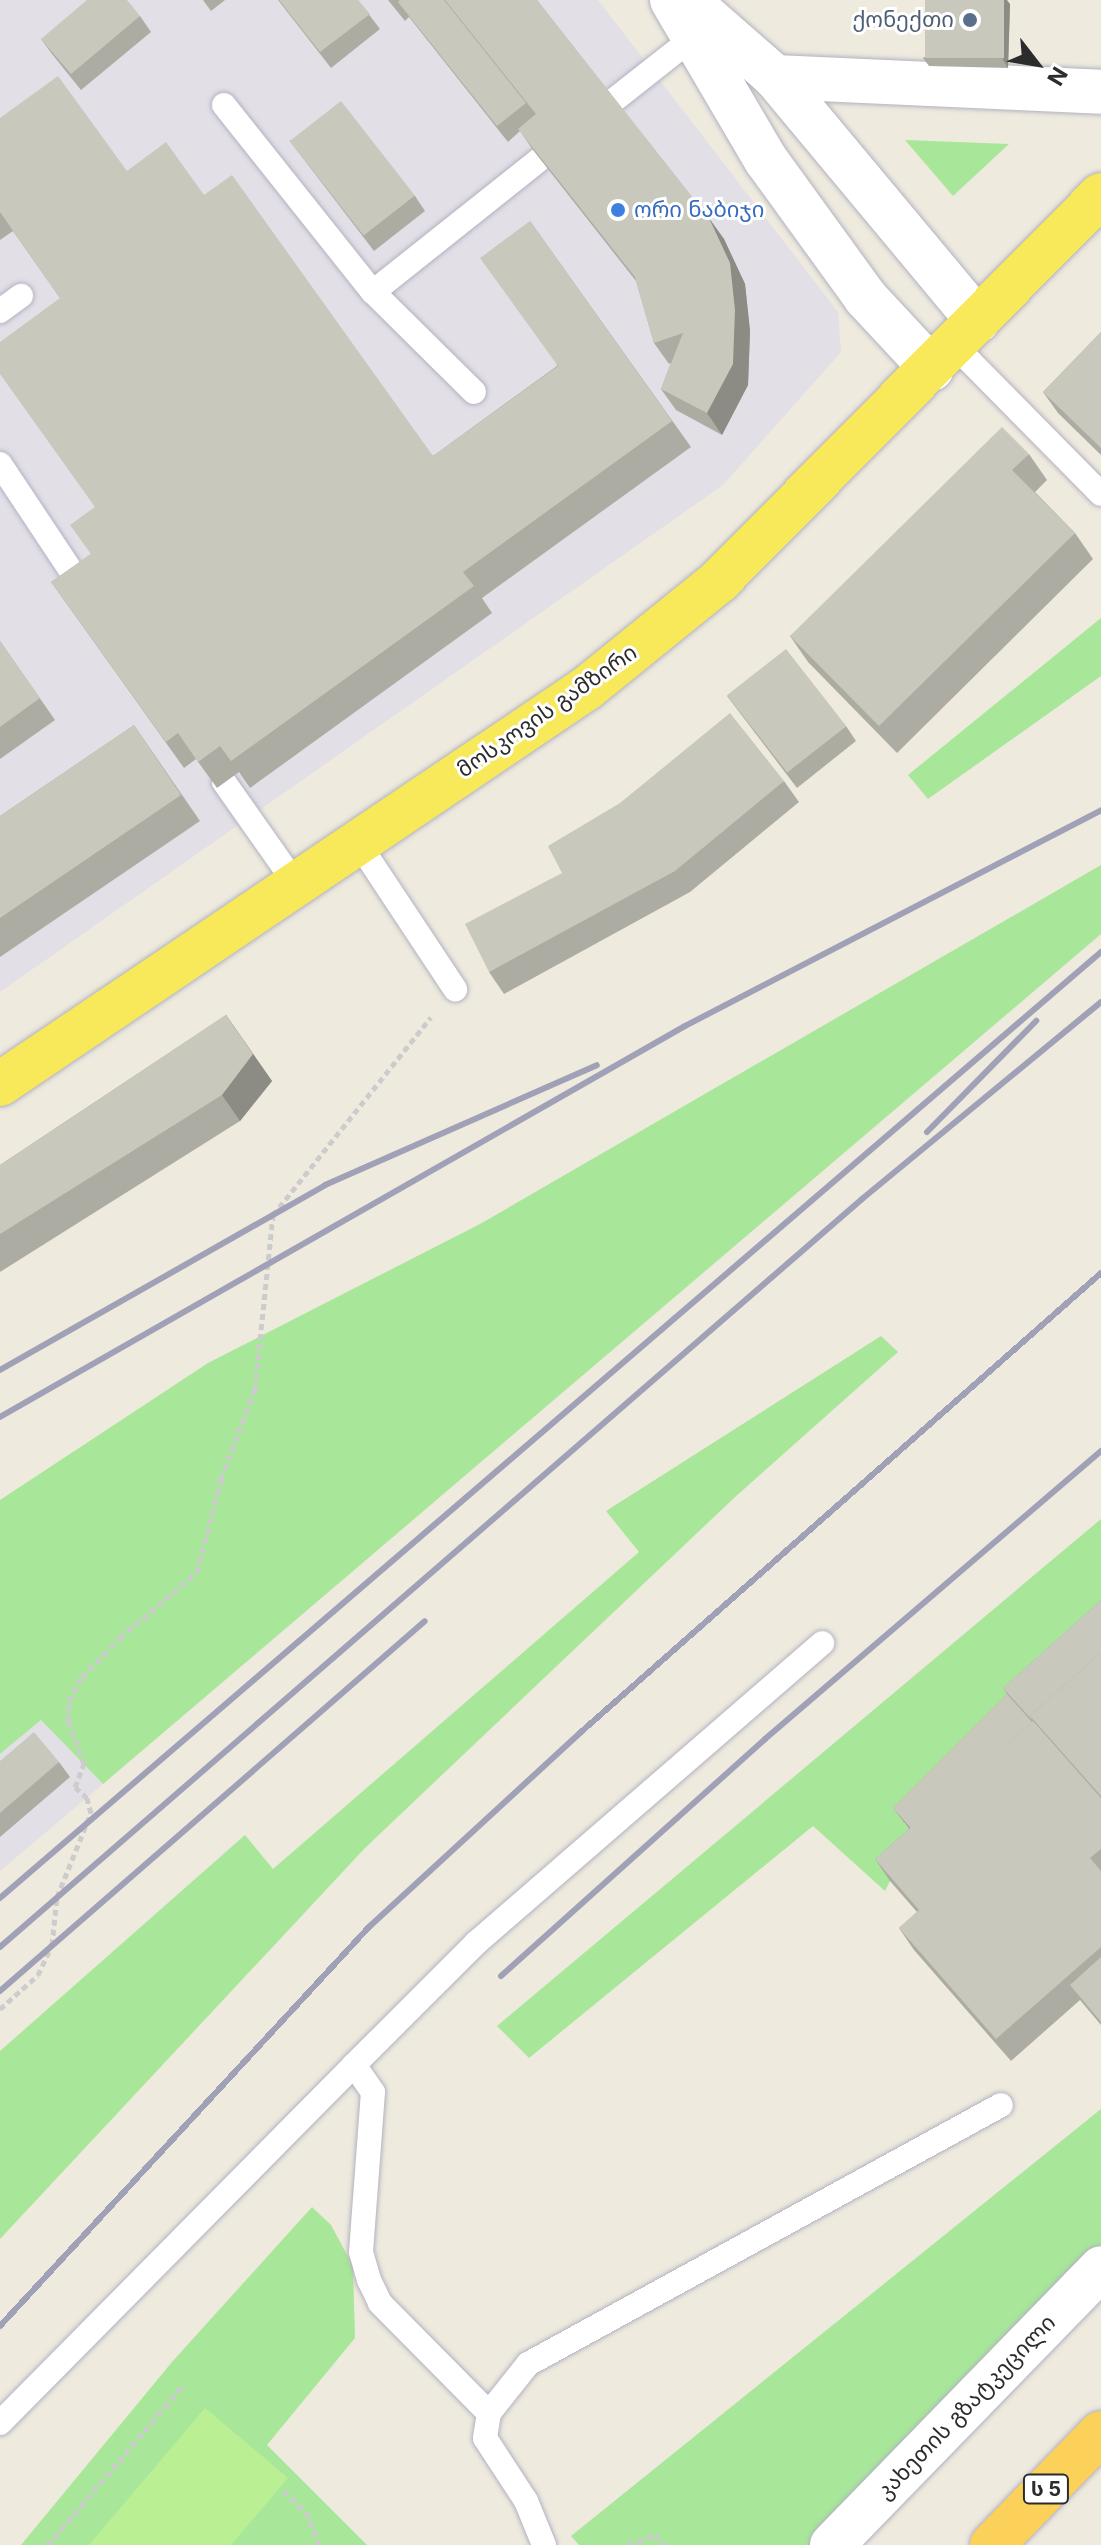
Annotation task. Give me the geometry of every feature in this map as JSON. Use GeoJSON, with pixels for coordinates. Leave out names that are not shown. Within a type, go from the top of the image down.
{"type":"FeatureCollection","features":[{"type":"Feature","properties":{"kind":"highway","name":"ს 5"},"geometry":{"type":"LineString","coordinates":[[992,2545],[1101,2433]]}},
{"type":"Feature","properties":{"kind":"main road","name":"მოსკოვის გამზირი"},"geometry":{"type":"LineString","coordinates":[[0,1084],[587,688],[719,581],[1101,195]]}},
{"type":"Feature","properties":{"kind":"street"},"geometry":{"type":"LineString","coordinates":[[672,0],[690,19],[775,77],[954,345]]}},
{"type":"Feature","properties":{"kind":"street"},"geometry":{"type":"LineString","coordinates":[[690,19],[766,160],[865,297],[954,345]]}},
{"type":"Feature","properties":{"kind":"street"},"geometry":{"type":"LineString","coordinates":[[775,77],[1101,92]]}},
{"type":"Feature","properties":{"kind":"street","name":"კახეთის გზატკეცილი"},"geometry":{"type":"LineString","coordinates":[[832,2545],[1101,2268]]}},
{"type":"Feature","properties":{"kind":"lane"},"geometry":{"type":"LineString","coordinates":[[614,100],[690,19]]}},
{"type":"Feature","properties":{"kind":"lane"},"geometry":{"type":"LineString","coordinates":[[224,105],[373,292],[474,392]]}},
{"type":"Feature","properties":{"kind":"lane"},"geometry":{"type":"LineString","coordinates":[[373,292],[540,159]]}},
{"type":"Feature","properties":{"kind":"lane"},"geometry":{"type":"LineString","coordinates":[[0,311],[21,296]]}},
{"type":"Feature","properties":{"kind":"lane"},"geometry":{"type":"LineString","coordinates":[[954,345],[1101,494]]}},
{"type":"Feature","properties":{"kind":"lane"},"geometry":{"type":"LineString","coordinates":[[0,464],[88,596]]}},
{"type":"Feature","properties":{"kind":"lane"},"geometry":{"type":"LineString","coordinates":[[224,782],[295,883]]}},
{"type":"Feature","properties":{"kind":"lane"},"geometry":{"type":"LineString","coordinates":[[357,841],[455,989]]}},
{"type":"Feature","properties":{"kind":"lane"},"geometry":{"type":"LineString","coordinates":[[0,2423],[476,1943],[822,1643]]}},
{"type":"Feature","properties":{"kind":"lane"},"geometry":{"type":"LineString","coordinates":[[354,2065],[373,2092],[361,2252],[369,2280],[380,2303],[489,2413]]}},
{"type":"Feature","properties":{"kind":"lane"},"geometry":{"type":"LineString","coordinates":[[544,2545],[526,2501],[485,2438],[489,2413],[528,2364],[1001,2105]]}},
{"type":"Feature","properties":{"kind":"path"},"geometry":{"type":"LineString","coordinates":[[0,2009],[38,1975],[52,1945],[57,1897],[91,1813],[87,1798],[75,1787],[84,1764],[68,1720],[69,1701],[82,1677],[120,1638],[197,1572],[221,1479],[255,1389],[273,1215],[455,989]]}},
{"type":"Feature","properties":{"kind":"path"},"geometry":{"type":"LineString","coordinates":[[48,2545],[184,2384]]}},
{"type":"Feature","properties":{"kind":"path"},"geometry":{"type":"LineString","coordinates":[[284,2491],[306,2512],[319,2545]]}},
{"type":"Feature","properties":{"kind":"path"},"geometry":{"type":"LineString","coordinates":[[628,2545],[655,2535],[665,2545]]}},
{"type":"Feature","properties":{"kind":"shaded area"},"geometry":{"type":"Polygon","coordinates":[[[0,0],[598,0],[838,312],[841,352],[723,485],[0,992],[0,0]]]}},
{"type":"Feature","properties":{"kind":"shaded area"},"geometry":{"type":"Polygon","coordinates":[[[41,1720],[103,1784],[0,1871],[0,1754],[41,1720]]]}},
{"type":"Feature","properties":{"kind":"green space"},"geometry":{"type":"Polygon","coordinates":[[[905,140],[1009,144],[953,196],[905,140]]]}},
{"type":"Feature","properties":{"kind":"green space"},"geometry":{"type":"Polygon","coordinates":[[[1101,618],[1101,676],[928,799],[908,775],[1101,618]]]}},
{"type":"Feature","properties":{"kind":"green space"},"geometry":{"type":"Polygon","coordinates":[[[1101,865],[1101,934],[103,1784],[41,1720],[0,1754],[0,1500],[208,1363],[480,1224],[1101,865]]]}},
{"type":"Feature","properties":{"kind":"green space"},"geometry":{"type":"Polygon","coordinates":[[[881,1336],[898,1352],[734,1498],[365,1848],[0,2239],[0,2051],[245,1835],[273,1869],[639,1552],[606,1511],[881,1336]]]}},
{"type":"Feature","properties":{"kind":"green space"},"geometry":{"type":"Polygon","coordinates":[[[1101,1519],[1101,1635],[904,1823],[926,1849],[890,1881],[885,1891],[813,1826],[529,2058],[497,2026],[1101,1519]]]}},
{"type":"Feature","properties":{"kind":"green space"},"geometry":{"type":"Polygon","coordinates":[[[1101,2109],[1101,2249],[813,2545],[579,2545],[571,2536],[1101,2109]]]}},
{"type":"Feature","properties":{"kind":"green space"},"geometry":{"type":"Polygon","coordinates":[[[312,2207],[331,2225],[353,2266],[355,2338],[267,2445],[367,2545],[21,2545],[172,2362],[312,2207]]]}},
{"type":"Feature","properties":{"kind":"green space"},"geometry":{"type":"Polygon","coordinates":[[[205,2408],[288,2478],[231,2545],[89,2545],[205,2408]]]}},
{"type":"Feature","properties":{"kind":"building"},"geometry":{"type":"Polygon","coordinates":[[[87,0],[127,0],[140,16],[71,74],[41,39],[87,0]]]}},
{"type":"Feature","properties":{"kind":"building"},"geometry":{"type":"Polygon","coordinates":[[[279,0],[358,0],[370,14],[320,52],[279,0]]]}},
{"type":"Feature","properties":{"kind":"building"},"geometry":{"type":"Polygon","coordinates":[[[444,0],[526,103],[497,126],[398,2],[444,0]]]}},
{"type":"Feature","properties":{"kind":"building"},"geometry":{"type":"Polygon","coordinates":[[[445,0],[537,0],[709,218],[730,263],[735,310],[733,364],[707,413],[661,389],[683,333],[654,343],[635,277],[518,129],[536,114],[445,0]]]}},
{"type":"Feature","properties":{"kind":"building","name":"ქონექთი"},"geometry":{"type":"Polygon","coordinates":[[[925,0],[1004,0],[1004,58],[925,58],[925,0]]]}},
{"type":"Feature","properties":{"kind":"building"},"geometry":{"type":"Polygon","coordinates":[[[58,76],[127,171],[166,142],[204,195],[232,175],[433,456],[558,366],[480,258],[530,221],[672,421],[463,572],[474,586],[231,761],[220,746],[198,762],[178,733],[166,742],[51,582],[91,554],[70,525],[95,507],[0,374],[0,342],[60,298],[0,212],[0,118],[58,76]]]}},
{"type":"Feature","properties":{"kind":"building"},"geometry":{"type":"Polygon","coordinates":[[[341,101],[415,196],[364,236],[290,141],[341,101]]]}},
{"type":"Feature","properties":{"kind":"building"},"geometry":{"type":"Polygon","coordinates":[[[1101,332],[1101,448],[1043,392],[1101,332]]]}},
{"type":"Feature","properties":{"kind":"building"},"geometry":{"type":"Polygon","coordinates":[[[1002,427],[1029,454],[1012,470],[1075,533],[879,726],[790,636],[1002,427]]]}},
{"type":"Feature","properties":{"kind":"building"},"geometry":{"type":"Polygon","coordinates":[[[0,641],[40,698],[0,727],[0,641]]]}},
{"type":"Feature","properties":{"kind":"building"},"geometry":{"type":"Polygon","coordinates":[[[786,649],[846,726],[787,772],[727,695],[786,649]]]}},
{"type":"Feature","properties":{"kind":"building"},"geometry":{"type":"Polygon","coordinates":[[[730,713],[784,781],[675,871],[489,972],[465,924],[562,873],[548,846],[620,803],[730,713]]]}},
{"type":"Feature","properties":{"kind":"building"},"geometry":{"type":"Polygon","coordinates":[[[134,725],[181,795],[0,918],[0,816],[134,725]]]}},
{"type":"Feature","properties":{"kind":"building"},"geometry":{"type":"Polygon","coordinates":[[[226,1015],[253,1054],[222,1095],[0,1234],[0,1165],[226,1015]]]}},
{"type":"Feature","properties":{"kind":"building"},"geometry":{"type":"Polygon","coordinates":[[[1101,1600],[1101,1652],[1030,1716],[1033,1721],[1003,1688],[1101,1600]]]}},
{"type":"Feature","properties":{"kind":"building"},"geometry":{"type":"Polygon","coordinates":[[[1101,1652],[1101,1796],[1030,1716],[1101,1652]]]}},
{"type":"Feature","properties":{"kind":"building"},"geometry":{"type":"Polygon","coordinates":[[[1007,1694],[1032,1722],[911,1828],[893,1808],[1007,1694]]]}},
{"type":"Feature","properties":{"kind":"building"},"geometry":{"type":"Polygon","coordinates":[[[1033,1721],[1101,1798],[1101,1849],[1090,1858],[1101,1871],[1101,1947],[996,2039],[899,1928],[919,1910],[875,1859],[1033,1721]]]}},
{"type":"Feature","properties":{"kind":"building"},"geometry":{"type":"Polygon","coordinates":[[[34,1732],[59,1762],[0,1813],[0,1761],[34,1732]]]}},
{"type":"Feature","properties":{"kind":"building"},"geometry":{"type":"Polygon","coordinates":[[[1101,1957],[1101,2022],[1070,1985],[1101,1957]]]}},
{"type":"Feature","properties":{"kind":"railway"},"geometry":{"type":"LineString","coordinates":[[0,1417],[685,1026],[1101,810]]}},
{"type":"Feature","properties":{"kind":"railway"},"geometry":{"type":"LineString","coordinates":[[0,1898],[1101,952]]}},
{"type":"Feature","properties":{"kind":"railway"},"geometry":{"type":"LineString","coordinates":[[0,1947],[862,1199],[1101,1002]]}},
{"type":"Feature","properties":{"kind":"railway"},"geometry":{"type":"LineString","coordinates":[[927,1132],[1036,1021]]}},
{"type":"Feature","properties":{"kind":"railway"},"geometry":{"type":"LineString","coordinates":[[0,1370],[325,1185],[597,1065]]}},
{"type":"Feature","properties":{"kind":"railway"},"geometry":{"type":"LineString","coordinates":[[0,2326],[369,1927],[581,1732],[1101,1273]]}},
{"type":"Feature","properties":{"kind":"railway"},"geometry":{"type":"LineString","coordinates":[[501,1976],[765,1739],[1101,1451]]}},
{"type":"Feature","properties":{"kind":"railway"},"geometry":{"type":"LineString","coordinates":[[0,1991],[425,1621]]}},
{"type":"Feature","properties":{"kind":"place","name":"ქონექთი"},"geometry":{"type":"Point","coordinates":[970,20]}},
{"type":"Feature","properties":{"kind":"place","name":"ორი ნაბიჯი"},"geometry":{"type":"Point","coordinates":[618,210]}}]}
